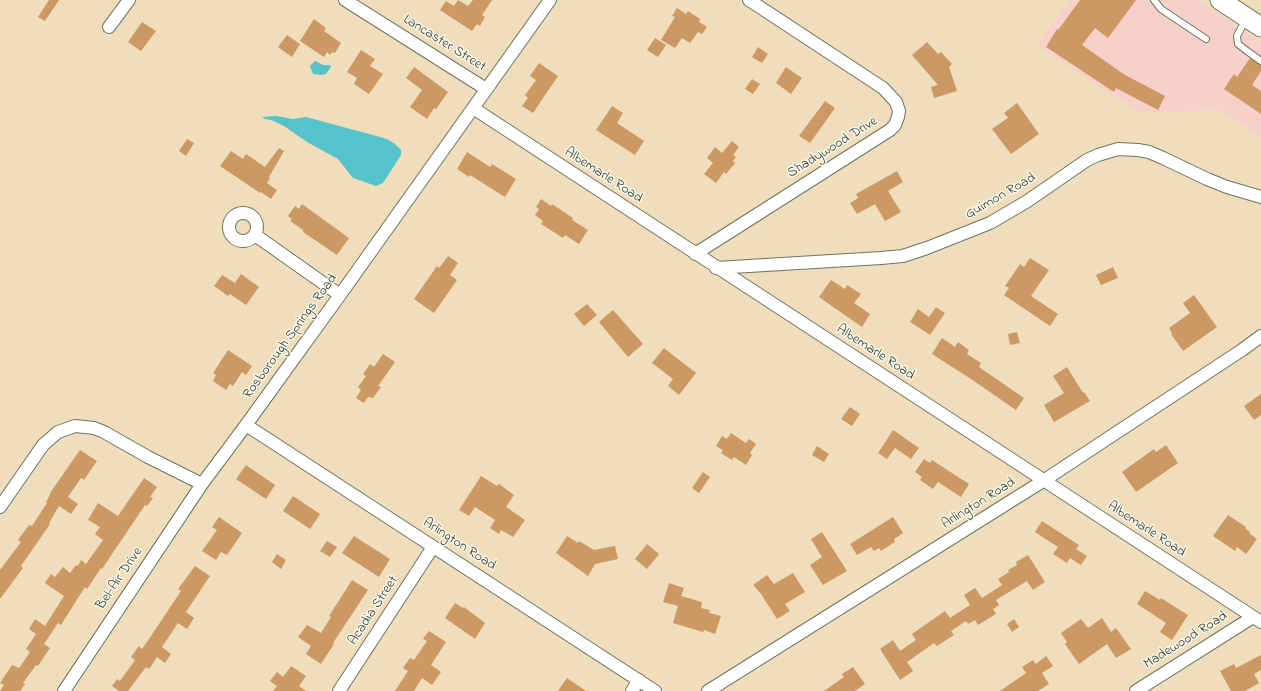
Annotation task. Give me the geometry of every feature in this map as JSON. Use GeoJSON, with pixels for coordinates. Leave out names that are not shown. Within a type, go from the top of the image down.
{"type":"FeatureCollection","features":[{"type":"Feature","properties":{"kind":"main road"},"geometry":{"type":"LineString","coordinates":[[1226,2],[1254,22]]}},
{"type":"Feature","properties":{"kind":"street"},"geometry":{"type":"LineString","coordinates":[[109,27],[129,0]]}},
{"type":"Feature","properties":{"kind":"street","name":"Lancaster Street"},"geometry":{"type":"LineString","coordinates":[[345,0],[486,89]]}},
{"type":"Feature","properties":{"kind":"street","name":"Rosborough Springs Road"},"geometry":{"type":"LineString","coordinates":[[202,484],[340,295],[550,0]]}},
{"type":"Feature","properties":{"kind":"street","name":"Shadywood Drive"},"geometry":{"type":"LineString","coordinates":[[695,254],[890,130],[895,125],[898,117],[899,111],[896,102],[883,88],[749,0]]}},
{"type":"Feature","properties":{"kind":"street","name":"Albemarle Road"},"geometry":{"type":"LineString","coordinates":[[473,108],[1257,620]]}},
{"type":"Feature","properties":{"kind":"street","name":"Guimon Road"},"geometry":{"type":"LineString","coordinates":[[716,268],[903,256],[990,223],[1026,202],[1088,160],[1098,155],[1118,149],[1149,152],[1214,182],[1261,197]]}},
{"type":"Feature","properties":{"kind":"street"},"geometry":{"type":"LineString","coordinates":[[255,235],[340,295]]}},
{"type":"Feature","properties":{"kind":"street","name":"Arlington Road"},"geometry":{"type":"LineString","coordinates":[[708,691],[1043,481],[1261,336]]}},
{"type":"Feature","properties":{"kind":"street","name":"Arlington Road"},"geometry":{"type":"LineString","coordinates":[[246,425],[655,691]]}},
{"type":"Feature","properties":{"kind":"street"},"geometry":{"type":"LineString","coordinates":[[0,507],[43,445],[58,432],[75,426],[89,427],[104,432],[148,457],[202,484]]}},
{"type":"Feature","properties":{"kind":"street","name":"Bel-Air Drive"},"geometry":{"type":"LineString","coordinates":[[64,691],[202,484]]}},
{"type":"Feature","properties":{"kind":"street","name":"Acadia Street"},"geometry":{"type":"LineString","coordinates":[[339,691],[433,547]]}},
{"type":"Feature","properties":{"kind":"street","name":"Madewood Road"},"geometry":{"type":"LineString","coordinates":[[1136,691],[1257,620]]}},
{"type":"Feature","properties":{"kind":"street"},"geometry":{"type":"LineString","coordinates":[[632,691],[638,680]]}},
{"type":"Feature","properties":{"kind":"lane"},"geometry":{"type":"LineString","coordinates":[[1154,0],[1161,9],[1206,39]]}},
{"type":"Feature","properties":{"kind":"lane"},"geometry":{"type":"LineString","coordinates":[[1254,22],[1237,36],[1238,44],[1261,61]]}},
{"type":"Feature","properties":{"kind":"shaded area"},"geometry":{"type":"Polygon","coordinates":[[[1070,0],[1198,0],[1261,42],[1261,137],[1219,110],[1140,113],[1037,45],[1070,0]]]}},
{"type":"Feature","properties":{"kind":"water"},"geometry":{"type":"Polygon","coordinates":[[[315,61],[323,65],[330,65],[331,67],[326,74],[313,74],[310,66],[315,61]]]}},
{"type":"Feature","properties":{"kind":"water"},"geometry":{"type":"Polygon","coordinates":[[[276,116],[293,119],[306,117],[387,139],[401,150],[401,155],[383,183],[376,186],[353,178],[338,159],[307,142],[284,126],[262,117],[276,116]]]}},
{"type":"Feature","properties":{"kind":"building"},"geometry":{"type":"Polygon","coordinates":[[[49,0],[59,0],[45,21],[38,17],[49,0]]]}},
{"type":"Feature","properties":{"kind":"building"},"geometry":{"type":"Polygon","coordinates":[[[458,0],[468,6],[473,0],[492,0],[482,15],[485,17],[480,26],[477,24],[472,31],[440,10],[446,1],[454,6],[458,0]]]}},
{"type":"Feature","properties":{"kind":"building"},"geometry":{"type":"Polygon","coordinates":[[[1080,0],[1136,0],[1108,38],[1095,28],[1082,45],[1125,75],[1165,96],[1158,110],[1116,88],[1114,92],[1046,47],[1057,29],[1058,30],[1080,0]]]}},
{"type":"Feature","properties":{"kind":"building"},"geometry":{"type":"Polygon","coordinates":[[[677,8],[686,14],[688,11],[700,19],[699,22],[707,27],[702,34],[698,32],[690,43],[682,38],[675,48],[661,40],[675,17],[672,16],[677,8]]]}},
{"type":"Feature","properties":{"kind":"building"},"geometry":{"type":"Polygon","coordinates":[[[314,19],[326,28],[324,31],[341,43],[335,53],[332,52],[330,55],[327,52],[324,57],[300,41],[314,19]]]}},
{"type":"Feature","properties":{"kind":"building"},"geometry":{"type":"Polygon","coordinates":[[[142,22],[156,31],[141,51],[128,42],[142,22]]]}},
{"type":"Feature","properties":{"kind":"building"},"geometry":{"type":"Polygon","coordinates":[[[287,35],[300,44],[292,57],[278,47],[287,35]]]}},
{"type":"Feature","properties":{"kind":"building"},"geometry":{"type":"Polygon","coordinates":[[[655,38],[666,45],[658,57],[647,50],[655,38]]]}},
{"type":"Feature","properties":{"kind":"building"},"geometry":{"type":"Polygon","coordinates":[[[927,42],[938,54],[941,52],[952,64],[949,67],[957,91],[934,98],[931,87],[938,85],[912,55],[927,42]]]}},
{"type":"Feature","properties":{"kind":"building"},"geometry":{"type":"Polygon","coordinates":[[[758,47],[768,54],[762,63],[752,57],[758,47]]]}},
{"type":"Feature","properties":{"kind":"building"},"geometry":{"type":"Polygon","coordinates":[[[361,50],[375,59],[370,66],[383,74],[369,94],[354,84],[357,78],[347,72],[361,50]]]}},
{"type":"Feature","properties":{"kind":"building"},"geometry":{"type":"Polygon","coordinates":[[[1250,58],[1261,65],[1261,71],[1252,85],[1261,91],[1261,114],[1224,89],[1234,74],[1237,77],[1250,58]]]}},
{"type":"Feature","properties":{"kind":"building"},"geometry":{"type":"Polygon","coordinates":[[[539,63],[558,76],[533,113],[522,106],[528,98],[525,95],[536,80],[530,76],[539,63]]]}},
{"type":"Feature","properties":{"kind":"building"},"geometry":{"type":"Polygon","coordinates":[[[414,67],[448,92],[436,109],[434,108],[427,119],[410,107],[422,90],[406,78],[414,67]]]}},
{"type":"Feature","properties":{"kind":"building"},"geometry":{"type":"Polygon","coordinates":[[[786,67],[802,78],[791,94],[776,83],[786,67]]]}},
{"type":"Feature","properties":{"kind":"building"},"geometry":{"type":"Polygon","coordinates":[[[752,79],[760,84],[753,94],[745,89],[752,79]]]}},
{"type":"Feature","properties":{"kind":"building"},"geometry":{"type":"Polygon","coordinates":[[[825,101],[835,108],[810,143],[799,136],[825,101]]]}},
{"type":"Feature","properties":{"kind":"building"},"geometry":{"type":"Polygon","coordinates":[[[1017,103],[1039,134],[1011,154],[992,129],[1008,118],[1004,113],[1017,103]]]}},
{"type":"Feature","properties":{"kind":"building"},"geometry":{"type":"Polygon","coordinates":[[[612,106],[623,113],[617,123],[644,141],[635,155],[596,130],[612,106]]]}},
{"type":"Feature","properties":{"kind":"building"},"geometry":{"type":"Polygon","coordinates":[[[187,139],[194,143],[186,156],[179,151],[187,139]]]}},
{"type":"Feature","properties":{"kind":"building"},"geometry":{"type":"Polygon","coordinates":[[[732,141],[739,147],[733,155],[736,157],[733,161],[735,163],[726,174],[724,172],[716,183],[704,174],[713,163],[707,158],[715,147],[722,153],[732,141]]]}},
{"type":"Feature","properties":{"kind":"building"},"geometry":{"type":"Polygon","coordinates":[[[279,148],[284,151],[267,183],[277,190],[271,199],[220,166],[231,151],[243,159],[246,154],[265,167],[279,148]]]}},
{"type":"Feature","properties":{"kind":"building"},"geometry":{"type":"Polygon","coordinates":[[[467,152],[490,167],[492,164],[516,179],[505,197],[470,175],[469,177],[457,169],[467,152]]]}},
{"type":"Feature","properties":{"kind":"building"},"geometry":{"type":"Polygon","coordinates":[[[897,171],[903,182],[888,191],[901,212],[885,221],[875,204],[857,214],[850,203],[858,198],[856,194],[897,171]]]}},
{"type":"Feature","properties":{"kind":"building"},"geometry":{"type":"Polygon","coordinates":[[[541,199],[551,206],[552,204],[573,218],[572,220],[588,230],[579,244],[565,235],[563,238],[541,224],[543,221],[535,215],[539,209],[536,207],[541,199]]]}},
{"type":"Feature","properties":{"kind":"building"},"geometry":{"type":"Polygon","coordinates":[[[302,204],[349,238],[337,255],[303,232],[303,230],[290,221],[292,219],[288,216],[295,206],[299,209],[302,204]]]}},
{"type":"Feature","properties":{"kind":"building"},"geometry":{"type":"Polygon","coordinates":[[[448,256],[458,263],[450,275],[457,280],[434,313],[414,299],[437,266],[439,268],[448,256]]]}},
{"type":"Feature","properties":{"kind":"building"},"geometry":{"type":"Polygon","coordinates":[[[1030,258],[1049,270],[1031,296],[1058,314],[1050,326],[1004,295],[1009,288],[1005,286],[1020,264],[1024,267],[1030,258]]]}},
{"type":"Feature","properties":{"kind":"building"},"geometry":{"type":"Polygon","coordinates":[[[1113,267],[1118,278],[1101,285],[1096,275],[1113,267]]]}},
{"type":"Feature","properties":{"kind":"building"},"geometry":{"type":"Polygon","coordinates":[[[241,274],[259,287],[246,305],[230,294],[228,296],[214,286],[222,275],[235,283],[241,274]]]}},
{"type":"Feature","properties":{"kind":"building"},"geometry":{"type":"Polygon","coordinates":[[[831,280],[845,289],[847,285],[861,294],[854,303],[870,314],[862,327],[819,297],[831,280]]]}},
{"type":"Feature","properties":{"kind":"building"},"geometry":{"type":"Polygon","coordinates":[[[1194,295],[1217,327],[1183,351],[1171,334],[1172,333],[1169,328],[1190,313],[1183,303],[1194,295]]]}},
{"type":"Feature","properties":{"kind":"building"},"geometry":{"type":"Polygon","coordinates":[[[587,304],[597,315],[584,326],[574,314],[587,304]]]}},
{"type":"Feature","properties":{"kind":"building"},"geometry":{"type":"Polygon","coordinates":[[[936,307],[945,313],[930,335],[910,322],[918,309],[929,317],[936,307]]]}},
{"type":"Feature","properties":{"kind":"building"},"geometry":{"type":"Polygon","coordinates":[[[613,310],[643,344],[628,357],[599,322],[613,310]]]}},
{"type":"Feature","properties":{"kind":"building"},"geometry":{"type":"Polygon","coordinates":[[[1017,332],[1020,343],[1010,345],[1008,334],[1017,332]]]}},
{"type":"Feature","properties":{"kind":"building"},"geometry":{"type":"Polygon","coordinates":[[[942,338],[955,347],[958,342],[969,350],[967,354],[981,363],[979,367],[1024,398],[1016,410],[932,354],[942,338]]]}},
{"type":"Feature","properties":{"kind":"building"},"geometry":{"type":"Polygon","coordinates":[[[664,348],[696,373],[679,395],[668,386],[673,379],[652,363],[664,348]]]}},
{"type":"Feature","properties":{"kind":"building"},"geometry":{"type":"Polygon","coordinates":[[[228,350],[252,366],[246,375],[242,372],[233,386],[230,384],[226,390],[213,381],[216,375],[213,373],[228,350]]]}},
{"type":"Feature","properties":{"kind":"building"},"geometry":{"type":"Polygon","coordinates":[[[383,354],[395,362],[378,386],[381,387],[373,398],[368,397],[364,403],[356,398],[361,390],[358,387],[366,376],[363,374],[370,364],[374,367],[383,354]]]}},
{"type":"Feature","properties":{"kind":"building"},"geometry":{"type":"Polygon","coordinates":[[[1067,367],[1083,393],[1084,392],[1090,401],[1054,422],[1044,405],[1064,393],[1053,376],[1067,367]]]}},
{"type":"Feature","properties":{"kind":"building"},"geometry":{"type":"Polygon","coordinates":[[[1261,394],[1261,415],[1254,420],[1244,406],[1261,394]]]}},
{"type":"Feature","properties":{"kind":"building"},"geometry":{"type":"Polygon","coordinates":[[[850,407],[860,414],[852,426],[841,419],[850,407]]]}},
{"type":"Feature","properties":{"kind":"building"},"geometry":{"type":"Polygon","coordinates":[[[893,430],[919,448],[911,459],[895,448],[887,459],[878,453],[893,430]]]}},
{"type":"Feature","properties":{"kind":"building"},"geometry":{"type":"Polygon","coordinates":[[[731,433],[746,443],[749,439],[756,444],[750,453],[752,455],[746,465],[734,457],[732,460],[721,453],[723,450],[716,446],[722,436],[727,439],[731,433]]]}},
{"type":"Feature","properties":{"kind":"building"},"geometry":{"type":"Polygon","coordinates":[[[1166,445],[1178,463],[1136,492],[1122,472],[1154,449],[1156,452],[1166,445]]]}},
{"type":"Feature","properties":{"kind":"building"},"geometry":{"type":"Polygon","coordinates":[[[817,446],[829,454],[824,462],[812,455],[817,446]]]}},
{"type":"Feature","properties":{"kind":"building"},"geometry":{"type":"Polygon","coordinates":[[[80,450],[97,461],[84,480],[81,478],[68,497],[78,504],[71,514],[59,506],[49,523],[50,524],[21,566],[23,568],[0,599],[0,570],[21,542],[18,540],[29,525],[32,526],[47,503],[46,502],[50,493],[80,450]]]}},
{"type":"Feature","properties":{"kind":"building"},"geometry":{"type":"Polygon","coordinates":[[[924,459],[930,463],[932,460],[969,484],[961,497],[938,482],[933,489],[920,480],[922,477],[915,472],[924,459]]]}},
{"type":"Feature","properties":{"kind":"building"},"geometry":{"type":"Polygon","coordinates":[[[246,465],[275,485],[266,499],[236,479],[246,465]]]}},
{"type":"Feature","properties":{"kind":"building"},"geometry":{"type":"Polygon","coordinates":[[[703,472],[710,477],[699,493],[692,488],[703,472]]]}},
{"type":"Feature","properties":{"kind":"building"},"geometry":{"type":"Polygon","coordinates":[[[481,476],[497,486],[499,484],[514,495],[506,507],[525,520],[513,537],[501,530],[499,534],[490,528],[495,520],[475,507],[469,516],[459,510],[481,476]]]}},
{"type":"Feature","properties":{"kind":"building"},"geometry":{"type":"Polygon","coordinates":[[[144,478],[157,487],[150,497],[153,498],[147,506],[145,505],[87,589],[85,587],[61,625],[58,623],[44,644],[50,648],[38,666],[36,665],[23,683],[25,684],[20,691],[0,691],[4,685],[0,683],[12,665],[19,668],[30,652],[26,649],[36,634],[29,629],[35,619],[45,626],[64,596],[45,583],[51,574],[55,577],[63,567],[70,573],[76,565],[78,566],[81,560],[86,564],[103,540],[95,534],[100,527],[88,520],[98,503],[118,516],[144,478]]]}},
{"type":"Feature","properties":{"kind":"building"},"geometry":{"type":"Polygon","coordinates":[[[293,496],[320,514],[310,529],[283,511],[293,496]]]}},
{"type":"Feature","properties":{"kind":"building"},"geometry":{"type":"Polygon","coordinates":[[[1228,515],[1246,527],[1245,528],[1250,532],[1249,533],[1257,539],[1246,554],[1237,547],[1235,551],[1213,536],[1228,515]]]}},
{"type":"Feature","properties":{"kind":"building"},"geometry":{"type":"Polygon","coordinates":[[[219,517],[242,533],[227,555],[221,552],[216,560],[202,551],[217,530],[212,527],[219,517]]]}},
{"type":"Feature","properties":{"kind":"building"},"geometry":{"type":"Polygon","coordinates":[[[893,517],[903,533],[894,539],[895,542],[881,551],[879,548],[874,551],[871,547],[857,555],[850,544],[893,517]]]}},
{"type":"Feature","properties":{"kind":"building"},"geometry":{"type":"Polygon","coordinates":[[[1042,521],[1079,545],[1076,549],[1087,556],[1081,565],[1070,558],[1067,563],[1053,554],[1058,547],[1035,532],[1042,521]]]}},
{"type":"Feature","properties":{"kind":"building"},"geometry":{"type":"Polygon","coordinates":[[[822,532],[847,571],[823,585],[810,565],[822,557],[811,539],[822,532]]]}},
{"type":"Feature","properties":{"kind":"building"},"geometry":{"type":"Polygon","coordinates":[[[354,536],[390,559],[379,577],[342,553],[354,536]]]}},
{"type":"Feature","properties":{"kind":"building"},"geometry":{"type":"Polygon","coordinates":[[[567,536],[594,550],[615,546],[618,559],[595,564],[588,576],[556,553],[567,536]]]}},
{"type":"Feature","properties":{"kind":"building"},"geometry":{"type":"Polygon","coordinates":[[[327,541],[337,547],[330,557],[320,551],[327,541]]]}},
{"type":"Feature","properties":{"kind":"building"},"geometry":{"type":"Polygon","coordinates":[[[647,544],[659,554],[647,569],[635,559],[647,544]]]}},
{"type":"Feature","properties":{"kind":"building"},"geometry":{"type":"Polygon","coordinates":[[[277,554],[286,560],[281,569],[272,562],[277,554]]]}},
{"type":"Feature","properties":{"kind":"building"},"geometry":{"type":"Polygon","coordinates":[[[1028,555],[1045,582],[1033,590],[1027,581],[996,600],[999,605],[993,609],[996,614],[978,625],[975,620],[968,624],[966,621],[951,631],[954,635],[937,646],[934,643],[907,662],[913,671],[900,680],[880,649],[893,640],[900,651],[916,640],[912,634],[945,611],[950,618],[970,605],[964,595],[975,588],[982,598],[1002,585],[998,579],[1009,572],[1008,570],[1017,565],[1016,562],[1028,555]]]}},
{"type":"Feature","properties":{"kind":"building"},"geometry":{"type":"Polygon","coordinates":[[[195,566],[210,576],[186,612],[194,618],[187,629],[178,623],[162,647],[171,654],[165,663],[157,657],[149,669],[146,667],[128,691],[119,691],[112,686],[117,679],[120,681],[135,660],[131,657],[139,646],[142,649],[181,591],[178,589],[195,566]]]}},
{"type":"Feature","properties":{"kind":"building"},"geometry":{"type":"Polygon","coordinates":[[[793,573],[805,592],[785,604],[790,611],[777,619],[761,594],[753,585],[767,575],[774,584],[793,573]]]}},
{"type":"Feature","properties":{"kind":"building"},"geometry":{"type":"Polygon","coordinates":[[[352,580],[368,590],[321,664],[306,654],[311,646],[298,637],[307,625],[321,633],[331,617],[329,616],[352,580]]]}},
{"type":"Feature","properties":{"kind":"building"},"geometry":{"type":"Polygon","coordinates":[[[669,583],[684,588],[681,596],[702,602],[701,608],[710,610],[709,613],[721,616],[715,634],[673,623],[678,606],[663,602],[669,583]]]}},
{"type":"Feature","properties":{"kind":"building"},"geometry":{"type":"Polygon","coordinates":[[[1145,591],[1160,600],[1161,598],[1188,615],[1172,640],[1160,632],[1166,623],[1137,604],[1145,591]]]}},
{"type":"Feature","properties":{"kind":"building"},"geometry":{"type":"Polygon","coordinates":[[[455,603],[463,608],[464,607],[485,623],[475,639],[445,618],[455,603]]]}},
{"type":"Feature","properties":{"kind":"building"},"geometry":{"type":"Polygon","coordinates":[[[1102,618],[1111,632],[1116,628],[1131,649],[1116,658],[1107,644],[1079,664],[1065,644],[1067,642],[1061,633],[1081,619],[1088,628],[1102,618]]]}},
{"type":"Feature","properties":{"kind":"building"},"geometry":{"type":"Polygon","coordinates":[[[1014,619],[1019,627],[1012,632],[1007,624],[1014,619]]]}},
{"type":"Feature","properties":{"kind":"building"},"geometry":{"type":"Polygon","coordinates":[[[429,631],[446,642],[431,665],[441,672],[432,685],[422,678],[414,691],[395,691],[408,671],[403,668],[410,658],[414,660],[427,641],[423,639],[429,631]]]}},
{"type":"Feature","properties":{"kind":"building"},"geometry":{"type":"Polygon","coordinates":[[[1261,655],[1261,670],[1254,674],[1259,683],[1245,691],[1231,691],[1220,671],[1234,664],[1236,668],[1261,655]]]}},
{"type":"Feature","properties":{"kind":"building"},"geometry":{"type":"Polygon","coordinates":[[[1046,656],[1053,666],[1042,673],[1049,684],[1038,691],[1000,691],[1026,673],[1022,667],[1033,660],[1036,664],[1046,656]]]}},
{"type":"Feature","properties":{"kind":"building"},"geometry":{"type":"Polygon","coordinates":[[[291,666],[306,676],[299,686],[306,691],[273,691],[277,686],[270,681],[277,672],[283,677],[291,666]]]}},
{"type":"Feature","properties":{"kind":"building"},"geometry":{"type":"Polygon","coordinates":[[[853,667],[865,684],[855,691],[824,691],[844,677],[842,674],[853,667]]]}},
{"type":"Feature","properties":{"kind":"building"},"geometry":{"type":"Polygon","coordinates":[[[567,678],[586,691],[558,691],[567,678]]]}}]}
